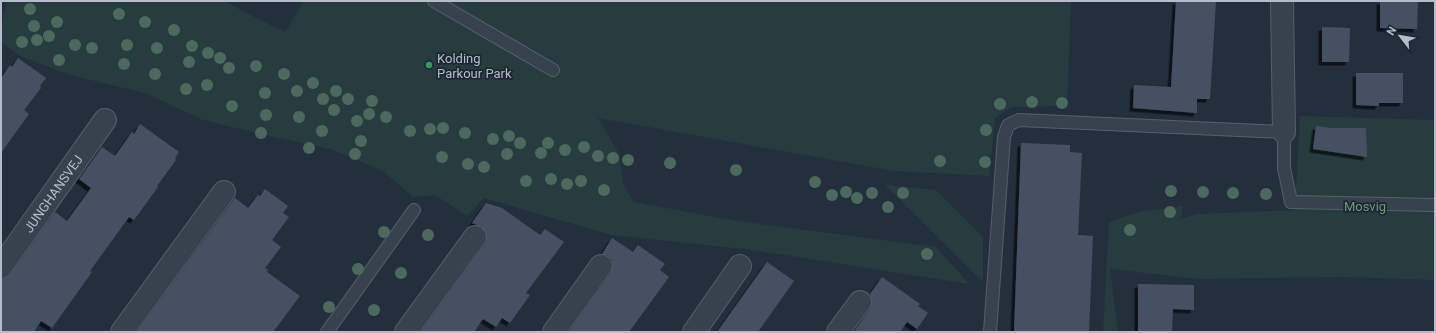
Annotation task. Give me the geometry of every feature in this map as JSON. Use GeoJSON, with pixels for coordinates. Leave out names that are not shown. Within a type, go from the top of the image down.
{"type":"FeatureCollection","features":[{"type":"Feature","properties":{"kind":"street"},"geometry":{"type":"LineString","coordinates":[[1282,1],[1284,132]]}},
{"type":"Feature","properties":{"kind":"street","name":"JUNGHANSVEJ"},"geometry":{"type":"LineString","coordinates":[[1,267],[105,120]]}},
{"type":"Feature","properties":{"kind":"street"},"geometry":{"type":"LineString","coordinates":[[122,332],[224,192]]}},
{"type":"Feature","properties":{"kind":"street"},"geometry":{"type":"LineString","coordinates":[[406,332],[475,237]]}},
{"type":"Feature","properties":{"kind":"street"},"geometry":{"type":"LineString","coordinates":[[554,332],[601,266]]}},
{"type":"Feature","properties":{"kind":"street"},"geometry":{"type":"LineString","coordinates":[[694,332],[740,266]]}},
{"type":"Feature","properties":{"kind":"street"},"geometry":{"type":"LineString","coordinates":[[838,332],[860,302]]}},
{"type":"Feature","properties":{"kind":"lane"},"geometry":{"type":"LineString","coordinates":[[434,1],[553,70]]}},
{"type":"Feature","properties":{"kind":"lane"},"geometry":{"type":"LineString","coordinates":[[990,332],[1004,137],[1008,125],[1019,120],[1284,132],[1284,168],[1291,202],[1435,205]]}},
{"type":"Feature","properties":{"kind":"lane"},"geometry":{"type":"LineString","coordinates":[[327,332],[414,210]]}},
{"type":"Feature","properties":{"kind":"green space"},"geometry":{"type":"Polygon","coordinates":[[[7,1],[225,1],[285,32],[304,1],[1071,1],[1067,106],[1011,107],[995,118],[989,176],[894,171],[598,118],[619,154],[624,186],[634,202],[737,221],[936,247],[969,284],[753,250],[611,235],[484,198],[467,216],[435,195],[413,197],[383,171],[330,149],[203,120],[145,93],[70,75],[20,56],[1,42],[1,28],[7,1]]]}},
{"type":"Feature","properties":{"kind":"green space","name":"Mosvig"},"geometry":{"type":"Polygon","coordinates":[[[1300,116],[1435,120],[1435,280],[1341,277],[1198,279],[1110,269],[1118,332],[1103,332],[1109,222],[1139,212],[1182,206],[1182,216],[1176,220],[1198,214],[1295,210],[1300,116]]]}},
{"type":"Feature","properties":{"kind":"green space"},"geometry":{"type":"Polygon","coordinates":[[[885,185],[936,190],[983,237],[983,282],[885,185]]]}},
{"type":"Feature","properties":{"kind":"building"},"geometry":{"type":"Polygon","coordinates":[[[1176,1],[1216,1],[1210,99],[1197,99],[1197,113],[1133,108],[1134,85],[1171,87],[1176,1]]]}},
{"type":"Feature","properties":{"kind":"building"},"geometry":{"type":"Polygon","coordinates":[[[1380,1],[1418,1],[1417,29],[1380,28],[1380,1]]]}},
{"type":"Feature","properties":{"kind":"building"},"geometry":{"type":"Polygon","coordinates":[[[1322,27],[1350,28],[1349,62],[1322,62],[1322,27]]]}},
{"type":"Feature","properties":{"kind":"building"},"geometry":{"type":"Polygon","coordinates":[[[18,58],[46,78],[40,86],[41,88],[24,110],[29,114],[1,153],[1,78],[10,65],[12,67],[18,58]]]}},
{"type":"Feature","properties":{"kind":"building"},"geometry":{"type":"Polygon","coordinates":[[[1356,73],[1403,73],[1403,103],[1379,103],[1379,106],[1356,105],[1356,73]]]}},
{"type":"Feature","properties":{"kind":"building"},"geometry":{"type":"Polygon","coordinates":[[[140,124],[179,152],[175,158],[176,160],[157,186],[158,187],[134,220],[129,217],[90,271],[92,272],[52,328],[41,321],[34,332],[1,332],[1,279],[7,278],[11,274],[55,212],[67,221],[91,188],[79,179],[102,147],[115,156],[132,132],[134,134],[140,124]]]}},
{"type":"Feature","properties":{"kind":"building"},"geometry":{"type":"Polygon","coordinates":[[[1316,126],[1331,128],[1366,128],[1367,157],[1313,149],[1316,126]]]}},
{"type":"Feature","properties":{"kind":"building"},"geometry":{"type":"Polygon","coordinates":[[[1021,143],[1070,145],[1070,152],[1082,153],[1078,235],[1093,236],[1089,332],[1014,332],[1021,143]]]}},
{"type":"Feature","properties":{"kind":"building"},"geometry":{"type":"Polygon","coordinates":[[[265,189],[288,206],[283,213],[289,217],[272,240],[281,247],[265,268],[268,270],[267,272],[300,296],[273,332],[137,332],[235,198],[248,208],[258,195],[260,196],[265,189]]]}},
{"type":"Feature","properties":{"kind":"building"},"geometry":{"type":"Polygon","coordinates":[[[486,203],[502,208],[540,235],[545,229],[564,242],[526,293],[530,295],[510,323],[502,318],[496,327],[483,319],[474,332],[421,332],[485,244],[487,238],[486,232],[482,227],[472,223],[486,203]]]}},
{"type":"Feature","properties":{"kind":"building"},"geometry":{"type":"Polygon","coordinates":[[[612,238],[633,252],[638,245],[665,264],[660,270],[669,277],[629,332],[569,332],[611,273],[613,267],[612,260],[608,256],[602,254],[612,238]]]}},
{"type":"Feature","properties":{"kind":"building"},"geometry":{"type":"Polygon","coordinates":[[[767,262],[794,281],[758,332],[717,332],[767,262]]]}},
{"type":"Feature","properties":{"kind":"building"},"geometry":{"type":"Polygon","coordinates":[[[882,277],[920,304],[918,306],[928,313],[917,329],[907,322],[900,332],[854,332],[870,309],[872,303],[870,294],[882,277]]]}},
{"type":"Feature","properties":{"kind":"building"},"geometry":{"type":"Polygon","coordinates":[[[1138,284],[1194,285],[1194,310],[1173,309],[1172,332],[1138,332],[1138,284]]]}},
{"type":"Feature","properties":{"kind":"place","name":"Kolding Parkour Park"},"geometry":{"type":"Point","coordinates":[429,65]}}]}
